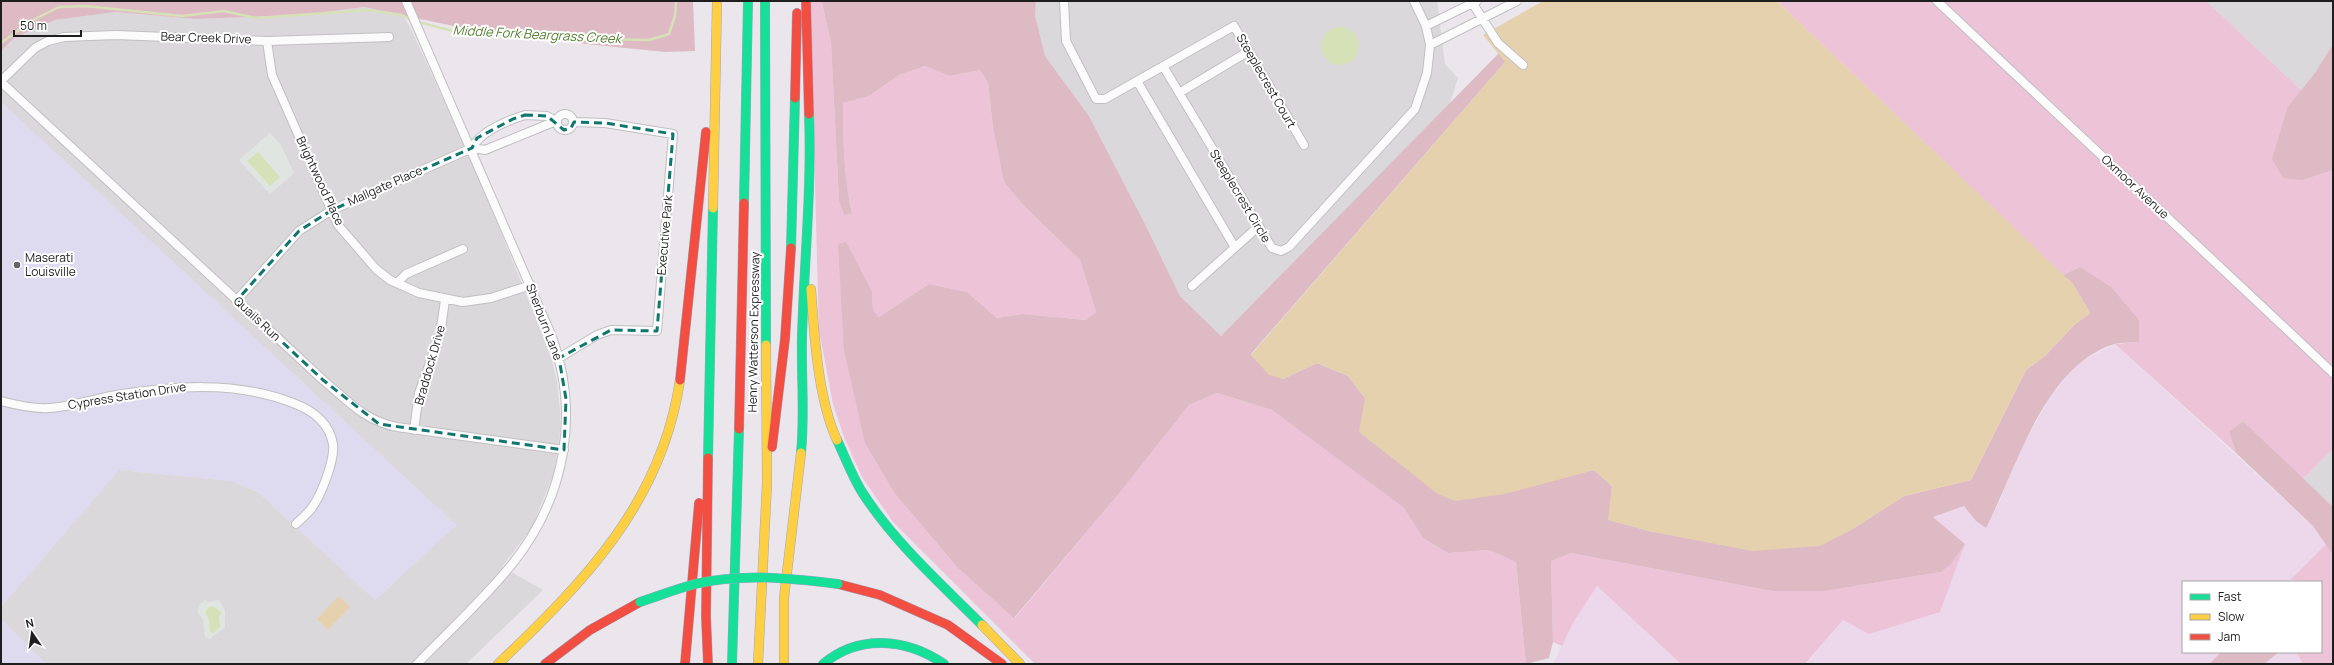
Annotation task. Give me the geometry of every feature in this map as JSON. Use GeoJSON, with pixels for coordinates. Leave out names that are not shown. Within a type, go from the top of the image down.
{"type":"FeatureCollection","features":[{"type":"Feature","properties":{"kind":"highway"},"geometry":{"type":"LineString","coordinates":[[708,664],[706,617],[708,417],[717,1]]}},
{"type":"Feature","properties":{"kind":"highway","name":"Henry Watterson Expressway"},"geometry":{"type":"LineString","coordinates":[[732,664],[743,267],[748,1]]}},
{"type":"Feature","properties":{"kind":"highway","name":"Henry Watterson Expressway"},"geometry":{"type":"LineString","coordinates":[[758,664],[766,483],[765,1]]}},
{"type":"Feature","properties":{"kind":"highway"},"geometry":{"type":"LineString","coordinates":[[766,483],[778,411],[791,248],[798,1]]}},
{"type":"Feature","properties":{"kind":"highway"},"geometry":{"type":"LineString","coordinates":[[784,664],[784,598],[794,526],[803,434],[802,337],[805,257],[811,170],[806,1]]}},
{"type":"Feature","properties":{"kind":"highway"},"geometry":{"type":"LineString","coordinates":[[498,664],[555,611],[589,574],[613,543],[635,509],[667,440],[677,403],[683,362],[700,181],[715,64]]}},
{"type":"Feature","properties":{"kind":"highway"},"geometry":{"type":"LineString","coordinates":[[805,257],[813,296],[814,341],[820,381],[830,425],[849,467],[862,491],[881,518],[930,573],[1020,664]]}},
{"type":"Feature","properties":{"kind":"highway"},"geometry":{"type":"LineString","coordinates":[[685,664],[708,417]]}},
{"type":"Feature","properties":{"kind":"highway"},"geometry":{"type":"LineString","coordinates":[[545,664],[563,647],[613,615],[640,602],[700,583],[742,577],[778,576],[838,584],[880,595],[948,625],[1002,664]]}},
{"type":"Feature","properties":{"kind":"highway"},"geometry":{"type":"LineString","coordinates":[[823,664],[828,659],[853,647],[888,642],[915,647],[944,664]]}},
{"type":"Feature","properties":{"kind":"street","name":"Sherburn Lane"},"geometry":{"type":"LineString","coordinates":[[406,1],[531,285],[559,358],[566,399],[564,450],[559,478],[552,498],[535,533],[513,563],[417,664]]}},
{"type":"Feature","properties":{"kind":"street"},"geometry":{"type":"LineString","coordinates":[[1064,1],[1066,41],[1096,99],[1105,99],[1163,66]]}},
{"type":"Feature","properties":{"kind":"street","name":"Steeplecrest Circle"},"geometry":{"type":"LineString","coordinates":[[1163,66],[1272,248],[1281,251],[1289,247],[1415,109],[1427,73],[1430,45],[1426,26],[1414,1]]}},
{"type":"Feature","properties":{"kind":"street"},"geometry":{"type":"LineString","coordinates":[[1430,45],[1517,1]]}},
{"type":"Feature","properties":{"kind":"street","name":"Oxmoor Avenue"},"geometry":{"type":"LineString","coordinates":[[1937,1],[2333,373]]}},
{"type":"Feature","properties":{"kind":"street"},"geometry":{"type":"LineString","coordinates":[[1426,26],[1475,2],[1482,20],[1498,43],[1523,65]]}},
{"type":"Feature","properties":{"kind":"street","name":"Steeplecrest Court"},"geometry":{"type":"LineString","coordinates":[[1163,66],[1234,26],[1304,145]]}},
{"type":"Feature","properties":{"kind":"street","name":"Bear Creek Drive"},"geometry":{"type":"LineString","coordinates":[[28,53],[48,40],[64,37],[96,35],[268,41],[389,37]]}},
{"type":"Feature","properties":{"kind":"street","name":"Brightwood Place"},"geometry":{"type":"LineString","coordinates":[[268,41],[272,75],[338,225],[362,254],[390,280],[418,293],[445,300],[463,302],[491,298],[531,285]]}},
{"type":"Feature","properties":{"kind":"street"},"geometry":{"type":"LineString","coordinates":[[1179,93],[1249,51]]}},
{"type":"Feature","properties":{"kind":"street","name":"Quails Run"},"geometry":{"type":"LineString","coordinates":[[28,53],[1,81],[237,300],[363,414],[379,424],[564,450]]}},
{"type":"Feature","properties":{"kind":"street"},"geometry":{"type":"LineString","coordinates":[[1137,81],[1234,246]]}},
{"type":"Feature","properties":{"kind":"street","name":"Executive Park"},"geometry":{"type":"LineString","coordinates":[[574,122],[570,128],[564,130],[558,127],[556,121],[547,116],[525,116],[513,119],[477,138],[472,148],[485,150],[556,121],[559,115],[566,113],[571,116],[574,122]]}},
{"type":"Feature","properties":{"kind":"street","name":"Executive Park"},"geometry":{"type":"LineString","coordinates":[[559,358],[597,335],[611,330],[657,331],[672,134],[605,122],[574,122]]}},
{"type":"Feature","properties":{"kind":"street","name":"Mallgate Place"},"geometry":{"type":"LineString","coordinates":[[237,300],[299,232],[332,210],[472,148]]}},
{"type":"Feature","properties":{"kind":"street"},"geometry":{"type":"LineString","coordinates":[[1192,286],[1234,246],[1258,226]]}},
{"type":"Feature","properties":{"kind":"street"},"geometry":{"type":"LineString","coordinates":[[397,283],[406,274],[463,249]]}},
{"type":"Feature","properties":{"kind":"street","name":"Braddock Drive"},"geometry":{"type":"LineString","coordinates":[[414,430],[419,393],[440,335],[445,300]]}},
{"type":"Feature","properties":{"kind":"street","name":"Cypress Station Drive"},"geometry":{"type":"LineString","coordinates":[[1,400],[16,405],[50,408],[112,396],[196,386],[262,392],[311,410],[327,428],[332,437],[332,456],[318,497],[311,509],[296,524]]}},
{"type":"Feature","properties":{"kind":"highlighted area"},"geometry":{"type":"Polygon","coordinates":[[[525,115],[547,116],[564,130],[571,128],[574,122],[605,123],[673,134],[657,331],[611,330],[559,358],[566,399],[564,450],[379,424],[323,380],[237,300],[299,231],[332,210],[472,148],[477,138],[513,119],[525,115]]]}},
{"type":"Feature","properties":{"kind":"shaded area"},"geometry":{"type":"Polygon","coordinates":[[[1,1],[693,1],[695,51],[665,52],[586,44],[458,27],[364,7],[303,15],[195,19],[115,12],[55,20],[14,38],[1,51],[1,1]]]}},
{"type":"Feature","properties":{"kind":"shaded area"},"geometry":{"type":"Polygon","coordinates":[[[810,1],[824,1],[822,4],[831,43],[839,201],[844,215],[852,214],[844,159],[843,103],[869,96],[899,75],[925,66],[950,76],[980,70],[988,83],[993,128],[1004,182],[1024,206],[1080,260],[1096,312],[1086,320],[1022,314],[997,318],[967,292],[929,284],[879,317],[873,310],[872,291],[846,243],[896,495],[957,567],[1015,618],[1121,491],[1189,405],[1217,393],[1272,410],[1404,508],[1423,538],[1448,553],[1489,550],[1516,562],[1526,664],[1035,664],[893,522],[862,477],[844,437],[833,404],[819,330],[810,1]]]}},
{"type":"Feature","properties":{"kind":"shaded area"},"geometry":{"type":"Polygon","coordinates":[[[824,1],[1036,1],[1035,15],[1045,56],[1089,116],[1144,222],[1180,296],[1221,336],[1499,53],[1506,61],[1251,354],[1283,379],[1317,363],[1348,376],[1365,398],[1554,479],[1594,470],[1612,486],[1609,520],[1653,532],[1851,530],[1904,496],[1971,480],[2026,370],[2045,356],[2074,325],[2090,313],[2073,284],[2063,275],[2080,267],[2111,287],[2139,320],[2139,342],[2114,344],[2089,356],[2068,374],[2050,397],[2035,422],[2021,449],[1986,528],[1976,521],[1964,506],[1933,517],[1965,544],[1951,564],[1941,572],[1824,591],[1772,591],[1571,553],[1551,561],[1553,642],[1549,658],[1526,664],[1516,562],[1489,550],[1448,553],[1423,538],[1404,508],[1272,410],[1217,393],[1189,405],[1121,491],[1014,618],[957,567],[896,495],[865,443],[844,350],[838,244],[846,242],[872,291],[873,310],[879,317],[929,284],[967,292],[997,318],[1022,314],[1086,320],[1096,312],[1080,260],[1024,206],[1004,182],[993,128],[988,83],[980,70],[950,76],[925,66],[899,75],[869,96],[843,103],[844,159],[852,214],[844,215],[839,201],[831,43],[822,3],[824,1]]]}},
{"type":"Feature","properties":{"kind":"shaded area"},"geometry":{"type":"Polygon","coordinates":[[[1036,1],[1437,1],[1445,64],[1458,78],[1449,106],[1221,336],[1180,296],[1144,222],[1089,116],[1045,56],[1035,15],[1036,1]]]}},
{"type":"Feature","properties":{"kind":"shaded area"},"geometry":{"type":"Polygon","coordinates":[[[1543,1],[1777,1],[2073,284],[2090,313],[2074,325],[2045,356],[2026,370],[1971,480],[1904,496],[1851,530],[1820,546],[1752,551],[1653,532],[1608,520],[1612,486],[1594,470],[1505,494],[1455,501],[1438,494],[1359,432],[1365,398],[1348,376],[1317,363],[1283,379],[1269,375],[1251,355],[1505,62],[1483,35],[1543,1]]]}},
{"type":"Feature","properties":{"kind":"shaded area"},"geometry":{"type":"Polygon","coordinates":[[[1777,1],[2206,1],[2301,90],[2288,106],[2303,180],[2333,170],[2333,449],[2303,479],[2243,421],[2229,431],[2236,453],[2115,344],[2139,342],[2080,267],[2063,275],[1777,1]]]}},
{"type":"Feature","properties":{"kind":"shaded area"},"geometry":{"type":"Polygon","coordinates":[[[2206,1],[2333,1],[2333,44],[2315,73],[2301,90],[2206,1]]]}},
{"type":"Feature","properties":{"kind":"shaded area"},"geometry":{"type":"Polygon","coordinates":[[[364,7],[403,15],[412,31],[476,172],[550,352],[557,381],[560,411],[560,432],[554,473],[532,527],[502,567],[543,590],[466,664],[46,664],[1,619],[1,607],[119,470],[232,481],[258,492],[375,600],[456,525],[1,102],[1,51],[14,38],[55,20],[115,12],[195,19],[303,15],[364,7]]]}},
{"type":"Feature","properties":{"kind":"shaded area"},"geometry":{"type":"Polygon","coordinates":[[[1340,27],[1350,30],[1356,36],[1359,46],[1356,56],[1350,62],[1340,65],[1330,62],[1324,56],[1321,46],[1324,36],[1330,30],[1340,27]]]}},
{"type":"Feature","properties":{"kind":"shaded area"},"geometry":{"type":"Polygon","coordinates":[[[2333,44],[2333,170],[2303,180],[2283,178],[2272,159],[2288,106],[2315,73],[2333,44]]]}},
{"type":"Feature","properties":{"kind":"shaded area"},"geometry":{"type":"Polygon","coordinates":[[[1,102],[456,525],[375,600],[258,492],[232,481],[119,470],[1,607],[1,102]]]}},
{"type":"Feature","properties":{"kind":"shaded area"},"geometry":{"type":"Polygon","coordinates":[[[270,133],[281,145],[294,173],[270,194],[239,160],[270,133]]]}},
{"type":"Feature","properties":{"kind":"shaded area"},"geometry":{"type":"Polygon","coordinates":[[[258,152],[280,177],[270,186],[247,161],[258,152]]]}},
{"type":"Feature","properties":{"kind":"shaded area"},"geometry":{"type":"Polygon","coordinates":[[[2115,344],[2313,526],[2326,544],[2289,581],[2182,581],[2182,653],[2220,653],[2209,664],[1806,664],[1843,620],[1940,612],[1965,544],[1932,517],[1964,506],[1976,521],[1986,528],[2000,501],[2018,454],[2051,396],[2076,364],[2115,344]]]}},
{"type":"Feature","properties":{"kind":"shaded area"},"geometry":{"type":"Polygon","coordinates":[[[2243,421],[2333,507],[2333,555],[2313,526],[2236,453],[2229,431],[2243,421]]]}},
{"type":"Feature","properties":{"kind":"shaded area"},"geometry":{"type":"Polygon","coordinates":[[[2333,449],[2333,507],[2303,479],[2333,449]]]}},
{"type":"Feature","properties":{"kind":"shaded area"},"geometry":{"type":"Polygon","coordinates":[[[1965,544],[1940,612],[1869,634],[1843,620],[1805,664],[1681,664],[1597,586],[1573,623],[1562,646],[1553,642],[1551,561],[1571,553],[1772,591],[1823,591],[1941,572],[1951,564],[1965,544]]]}},
{"type":"Feature","properties":{"kind":"shaded area"},"geometry":{"type":"Polygon","coordinates":[[[2326,544],[2333,555],[2333,664],[2303,664],[2297,653],[2322,653],[2322,581],[2290,580],[2326,544]]]}},
{"type":"Feature","properties":{"kind":"shaded area"},"geometry":{"type":"Polygon","coordinates":[[[1597,586],[1681,664],[1553,664],[1573,623],[1597,586]]]}},
{"type":"Feature","properties":{"kind":"shaded area"},"geometry":{"type":"Polygon","coordinates":[[[339,596],[350,607],[328,630],[317,619],[339,596]]]}},
{"type":"Feature","properties":{"kind":"shaded area"},"geometry":{"type":"Polygon","coordinates":[[[205,600],[208,602],[219,600],[225,610],[225,627],[210,639],[205,637],[203,620],[198,613],[199,605],[205,600]]]}},
{"type":"Feature","properties":{"kind":"shaded area"},"geometry":{"type":"Polygon","coordinates":[[[213,606],[222,613],[219,617],[220,627],[214,633],[210,632],[209,619],[205,612],[209,607],[213,606]]]}},
{"type":"Feature","properties":{"kind":"shaded area"},"geometry":{"type":"Polygon","coordinates":[[[1,619],[46,664],[1,664],[1,619]]]}},
{"type":"Feature","properties":{"kind":"shaded area"},"geometry":{"type":"Polygon","coordinates":[[[2220,653],[2278,653],[2264,664],[2209,664],[2220,653]]]}},
{"type":"Feature","properties":{"kind":"shaded area"},"geometry":{"type":"Polygon","coordinates":[[[2278,653],[2297,653],[2303,664],[2264,664],[2278,653]]]}},
{"type":"Feature","properties":{"kind":"waterway","name":"Middle Fork Beargrass Creek"},"geometry":{"type":"LineString","coordinates":[[418,22],[461,33],[502,32],[599,39],[649,40],[669,34],[675,16],[676,1]]}},
{"type":"Feature","properties":{"kind":"waterway","name":"Middle Fork Beargrass Creek"},"geometry":{"type":"LineString","coordinates":[[1,43],[31,21],[59,7],[85,6],[182,16],[224,11],[256,18],[368,10],[402,15],[411,20]]}},
{"type":"Feature","properties":{"kind":"traffic: fast"},"geometry":{"type":"LineString","coordinates":[[744,203],[748,1]]}},
{"type":"Feature","properties":{"kind":"traffic: fast"},"geometry":{"type":"LineString","coordinates":[[765,1],[766,345]]}},
{"type":"Feature","properties":{"kind":"traffic: fast"},"geometry":{"type":"LineString","coordinates":[[791,248],[795,98]]}},
{"type":"Feature","properties":{"kind":"traffic: fast"},"geometry":{"type":"LineString","coordinates":[[801,453],[803,424],[802,337],[809,198],[809,114]]}},
{"type":"Feature","properties":{"kind":"traffic: fast"},"geometry":{"type":"LineString","coordinates":[[708,458],[713,208]]}},
{"type":"Feature","properties":{"kind":"traffic: fast"},"geometry":{"type":"LineString","coordinates":[[732,664],[739,429]]}},
{"type":"Feature","properties":{"kind":"traffic: fast"},"geometry":{"type":"LineString","coordinates":[[837,440],[858,486],[888,528],[934,578],[982,625]]}},
{"type":"Feature","properties":{"kind":"traffic: fast"},"geometry":{"type":"LineString","coordinates":[[640,602],[695,584],[731,579],[784,578],[838,584]]}},
{"type":"Feature","properties":{"kind":"traffic: fast"},"geometry":{"type":"LineString","coordinates":[[823,664],[837,654],[852,648],[867,644],[883,643],[914,649],[929,655],[944,664]]}},
{"type":"Feature","properties":{"kind":"traffic: slow"},"geometry":{"type":"LineString","coordinates":[[713,208],[717,1]]}},
{"type":"Feature","properties":{"kind":"traffic: slow"},"geometry":{"type":"LineString","coordinates":[[811,289],[821,386],[825,406],[837,440]]}},
{"type":"Feature","properties":{"kind":"traffic: slow"},"geometry":{"type":"LineString","coordinates":[[758,664],[767,483],[766,345]]}},
{"type":"Feature","properties":{"kind":"traffic: slow"},"geometry":{"type":"LineString","coordinates":[[498,664],[589,571],[637,502],[656,465],[671,424],[680,380]]}},
{"type":"Feature","properties":{"kind":"traffic: slow"},"geometry":{"type":"LineString","coordinates":[[784,664],[784,598],[801,453]]}},
{"type":"Feature","properties":{"kind":"traffic: slow"},"geometry":{"type":"LineString","coordinates":[[982,625],[1020,664]]}},
{"type":"Feature","properties":{"kind":"traffic: jam"},"geometry":{"type":"LineString","coordinates":[[806,1],[809,114]]}},
{"type":"Feature","properties":{"kind":"traffic: jam"},"geometry":{"type":"LineString","coordinates":[[795,98],[797,13]]}},
{"type":"Feature","properties":{"kind":"traffic: jam"},"geometry":{"type":"LineString","coordinates":[[680,380],[706,132]]}},
{"type":"Feature","properties":{"kind":"traffic: jam"},"geometry":{"type":"LineString","coordinates":[[739,429],[744,203]]}},
{"type":"Feature","properties":{"kind":"traffic: jam"},"geometry":{"type":"LineString","coordinates":[[772,447],[785,339],[791,248]]}},
{"type":"Feature","properties":{"kind":"traffic: jam"},"geometry":{"type":"LineString","coordinates":[[708,458],[706,617],[708,664]]}},
{"type":"Feature","properties":{"kind":"traffic: jam"},"geometry":{"type":"LineString","coordinates":[[685,664],[699,503]]}},
{"type":"Feature","properties":{"kind":"traffic: jam"},"geometry":{"type":"LineString","coordinates":[[838,584],[880,595],[948,625],[1002,664]]}},
{"type":"Feature","properties":{"kind":"traffic: jam"},"geometry":{"type":"LineString","coordinates":[[545,664],[590,630],[640,602]]}},
{"type":"Feature","properties":{"kind":"place","name":"Maserati Louisville"},"geometry":{"type":"Point","coordinates":[17,265]}}]}
